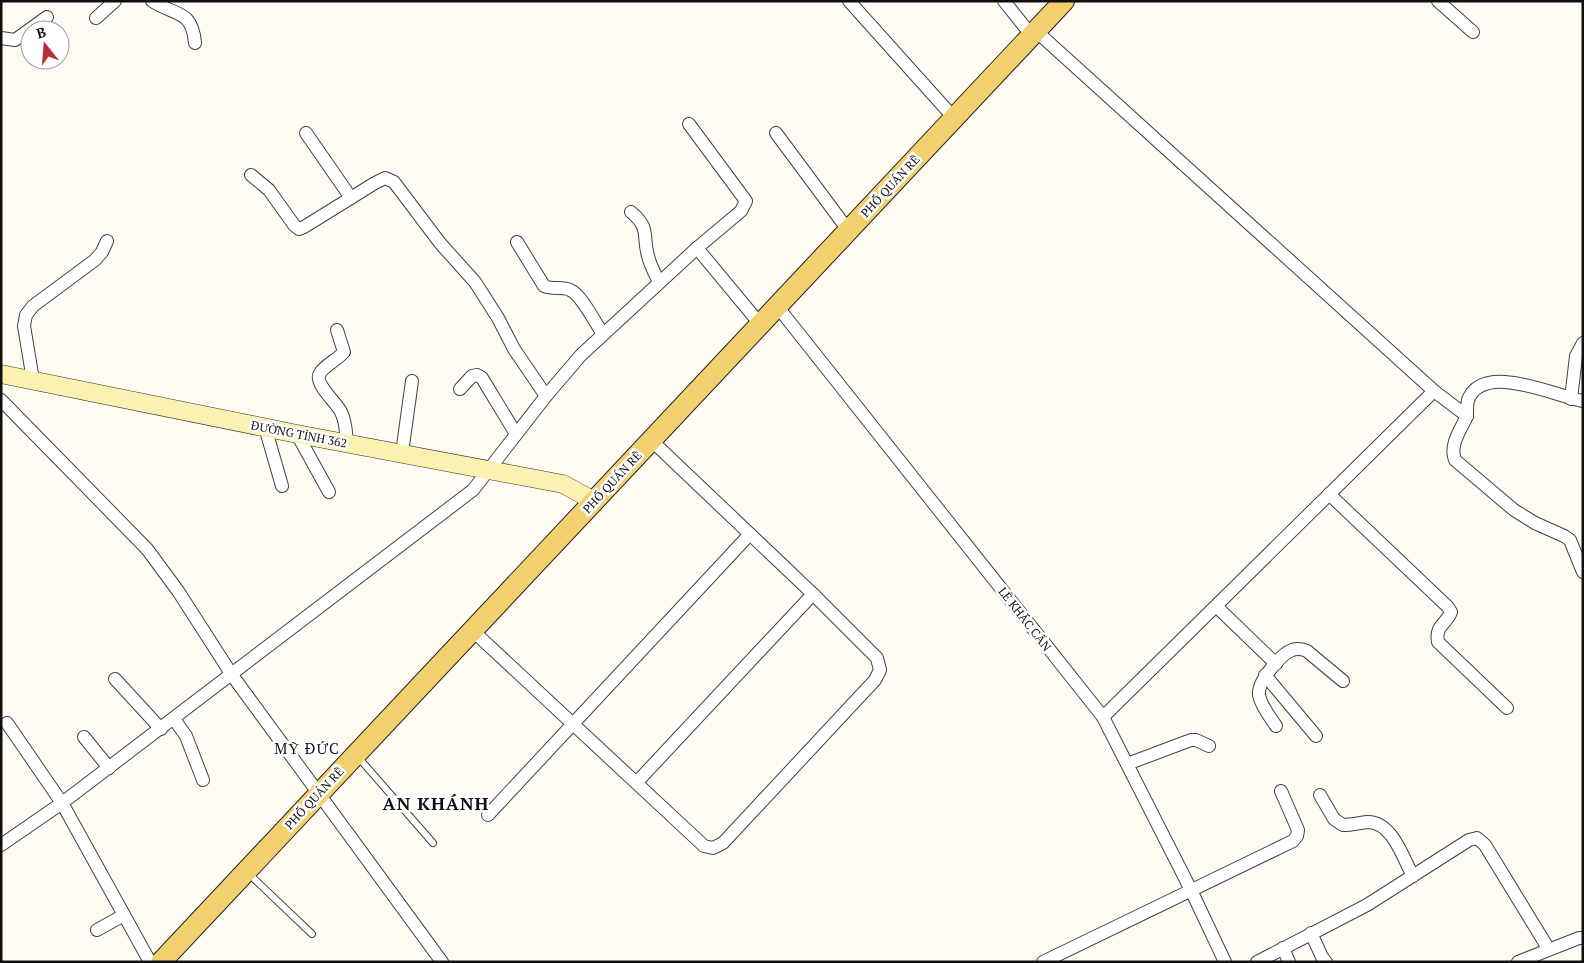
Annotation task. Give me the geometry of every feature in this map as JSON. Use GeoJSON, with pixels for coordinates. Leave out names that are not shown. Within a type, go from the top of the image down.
{"type":"FeatureCollection","features":[{"type":"Feature","properties":{"kind":"main road","name":"PHỐ QUÁN RẼ"},"geometry":{"type":"LineString","coordinates":[[161,962],[1064,1]]}},
{"type":"Feature","properties":{"kind":"main road","name":"ĐƯỜNG TỈNH 362"},"geometry":{"type":"LineString","coordinates":[[1,374],[297,434],[563,484],[594,501]]}},
{"type":"Feature","properties":{"kind":"street"},"geometry":{"type":"LineString","coordinates":[[96,18],[115,1]]}},
{"type":"Feature","properties":{"kind":"street"},"geometry":{"type":"LineString","coordinates":[[152,1],[163,9],[180,13],[188,20],[194,30],[195,43]]}},
{"type":"Feature","properties":{"kind":"street"},"geometry":{"type":"LineString","coordinates":[[849,1],[954,118]]}},
{"type":"Feature","properties":{"kind":"street"},"geometry":{"type":"LineString","coordinates":[[1004,1],[1034,33],[1434,391],[1467,416]]}},
{"type":"Feature","properties":{"kind":"street"},"geometry":{"type":"LineString","coordinates":[[1438,1],[1473,32]]}},
{"type":"Feature","properties":{"kind":"street"},"geometry":{"type":"LineString","coordinates":[[1,38],[15,40],[46,17]]}},
{"type":"Feature","properties":{"kind":"street"},"geometry":{"type":"LineString","coordinates":[[1,845],[109,768],[473,490],[546,396],[581,355],[659,282],[741,211],[746,200],[689,124]]}},
{"type":"Feature","properties":{"kind":"street"},"geometry":{"type":"LineString","coordinates":[[306,133],[351,198]]}},
{"type":"Feature","properties":{"kind":"street"},"geometry":{"type":"LineString","coordinates":[[776,133],[848,230]]}},
{"type":"Feature","properties":{"kind":"street"},"geometry":{"type":"LineString","coordinates":[[252,175],[268,190],[294,226],[299,229],[304,228],[385,178],[394,182],[440,244],[475,282],[498,318],[514,349],[546,396]]}},
{"type":"Feature","properties":{"kind":"street"},"geometry":{"type":"LineString","coordinates":[[631,212],[640,220],[645,229],[647,254],[659,282]]}},
{"type":"Feature","properties":{"kind":"street"},"geometry":{"type":"LineString","coordinates":[[33,380],[24,326],[26,315],[33,306],[95,260],[102,252],[107,241]]}},
{"type":"Feature","properties":{"kind":"street"},"geometry":{"type":"LineString","coordinates":[[517,242],[544,286],[550,289],[568,288],[576,293],[603,334]]}},
{"type":"Feature","properties":{"kind":"street"},"geometry":{"type":"LineString","coordinates":[[698,248],[760,324]]}},
{"type":"Feature","properties":{"kind":"street","name":"LÊ KHẮC CẨN"},"geometry":{"type":"LineString","coordinates":[[777,306],[1103,717],[1191,890],[1225,962]]}},
{"type":"Feature","properties":{"kind":"street"},"geometry":{"type":"LineString","coordinates":[[337,330],[344,352],[320,372],[318,377],[320,384],[341,412],[347,443]]}},
{"type":"Feature","properties":{"kind":"street"},"geometry":{"type":"LineString","coordinates":[[1583,343],[1576,356],[1577,400],[1518,383],[1500,381],[1484,385],[1473,392],[1468,401],[1467,416],[1453,446],[1452,453],[1455,460],[1514,510],[1535,523],[1570,540],[1583,572]]}},
{"type":"Feature","properties":{"kind":"street"},"geometry":{"type":"LineString","coordinates":[[460,389],[472,376],[477,375],[482,378],[516,434]]}},
{"type":"Feature","properties":{"kind":"street"},"geometry":{"type":"LineString","coordinates":[[402,453],[412,380]]}},
{"type":"Feature","properties":{"kind":"street"},"geometry":{"type":"LineString","coordinates":[[1103,717],[1434,391]]}},
{"type":"Feature","properties":{"kind":"street"},"geometry":{"type":"LineString","coordinates":[[1,400],[147,549],[178,591],[232,675],[442,962]]}},
{"type":"Feature","properties":{"kind":"street"},"geometry":{"type":"LineString","coordinates":[[265,427],[282,486]]}},
{"type":"Feature","properties":{"kind":"street"},"geometry":{"type":"LineString","coordinates":[[297,434],[329,492]]}},
{"type":"Feature","properties":{"kind":"street"},"geometry":{"type":"LineString","coordinates":[[472,630],[704,846],[713,848],[723,842],[875,680],[880,670],[877,658],[813,594],[651,440]]}},
{"type":"Feature","properties":{"kind":"street"},"geometry":{"type":"LineString","coordinates":[[1329,494],[1448,607],[1451,612],[1449,618],[1438,628],[1438,642],[1507,708]]}},
{"type":"Feature","properties":{"kind":"street"},"geometry":{"type":"LineString","coordinates":[[488,815],[750,534]]}},
{"type":"Feature","properties":{"kind":"street"},"geometry":{"type":"LineString","coordinates":[[637,782],[813,594]]}},
{"type":"Feature","properties":{"kind":"street"},"geometry":{"type":"LineString","coordinates":[[1216,606],[1276,664]]}},
{"type":"Feature","properties":{"kind":"street"},"geometry":{"type":"LineString","coordinates":[[1276,726],[1263,706],[1259,694],[1260,685],[1265,676],[1291,650],[1300,648],[1307,651],[1343,681]]}},
{"type":"Feature","properties":{"kind":"street"},"geometry":{"type":"LineString","coordinates":[[1265,676],[1316,736]]}},
{"type":"Feature","properties":{"kind":"street"},"geometry":{"type":"LineString","coordinates":[[115,679],[161,728]]}},
{"type":"Feature","properties":{"kind":"street"},"geometry":{"type":"LineString","coordinates":[[174,719],[186,736],[203,780]]}},
{"type":"Feature","properties":{"kind":"street"},"geometry":{"type":"LineString","coordinates":[[7,722],[62,803],[150,962]]}},
{"type":"Feature","properties":{"kind":"street"},"geometry":{"type":"LineString","coordinates":[[84,737],[109,768]]}},
{"type":"Feature","properties":{"kind":"street"},"geometry":{"type":"LineString","coordinates":[[1127,764],[1191,740],[1196,740],[1209,746]]}},
{"type":"Feature","properties":{"kind":"street"},"geometry":{"type":"LineString","coordinates":[[1044,962],[1293,841],[1297,836],[1298,830],[1281,791]]}},
{"type":"Feature","properties":{"kind":"street"},"geometry":{"type":"LineString","coordinates":[[1320,795],[1334,819],[1343,825],[1368,822],[1381,825],[1390,831],[1413,876]]}},
{"type":"Feature","properties":{"kind":"street"},"geometry":{"type":"LineString","coordinates":[[1256,962],[1367,905],[1468,840],[1477,838],[1485,845],[1548,948]]}},
{"type":"Feature","properties":{"kind":"street"},"geometry":{"type":"LineString","coordinates":[[97,930],[124,915]]}},
{"type":"Feature","properties":{"kind":"street"},"geometry":{"type":"LineString","coordinates":[[1311,934],[1326,962]]}},
{"type":"Feature","properties":{"kind":"street"},"geometry":{"type":"LineString","coordinates":[[1518,962],[1548,948],[1583,938]]}},
{"type":"Feature","properties":{"kind":"street"},"geometry":{"type":"LineString","coordinates":[[1283,948],[1289,962]]}},
{"type":"Feature","properties":{"kind":"lane"},"geometry":{"type":"LineString","coordinates":[[356,754],[433,843]]}},
{"type":"Feature","properties":{"kind":"lane"},"geometry":{"type":"LineString","coordinates":[[246,871],[312,934]]}},
{"type":"Feature","properties":{"kind":"district","name":"MỸ ĐỨC"},"geometry":{"type":"Point","coordinates":[307,748]}},
{"type":"Feature","properties":{"kind":"district","name":"AN KHÁNH"},"geometry":{"type":"Point","coordinates":[436,803]}}]}
